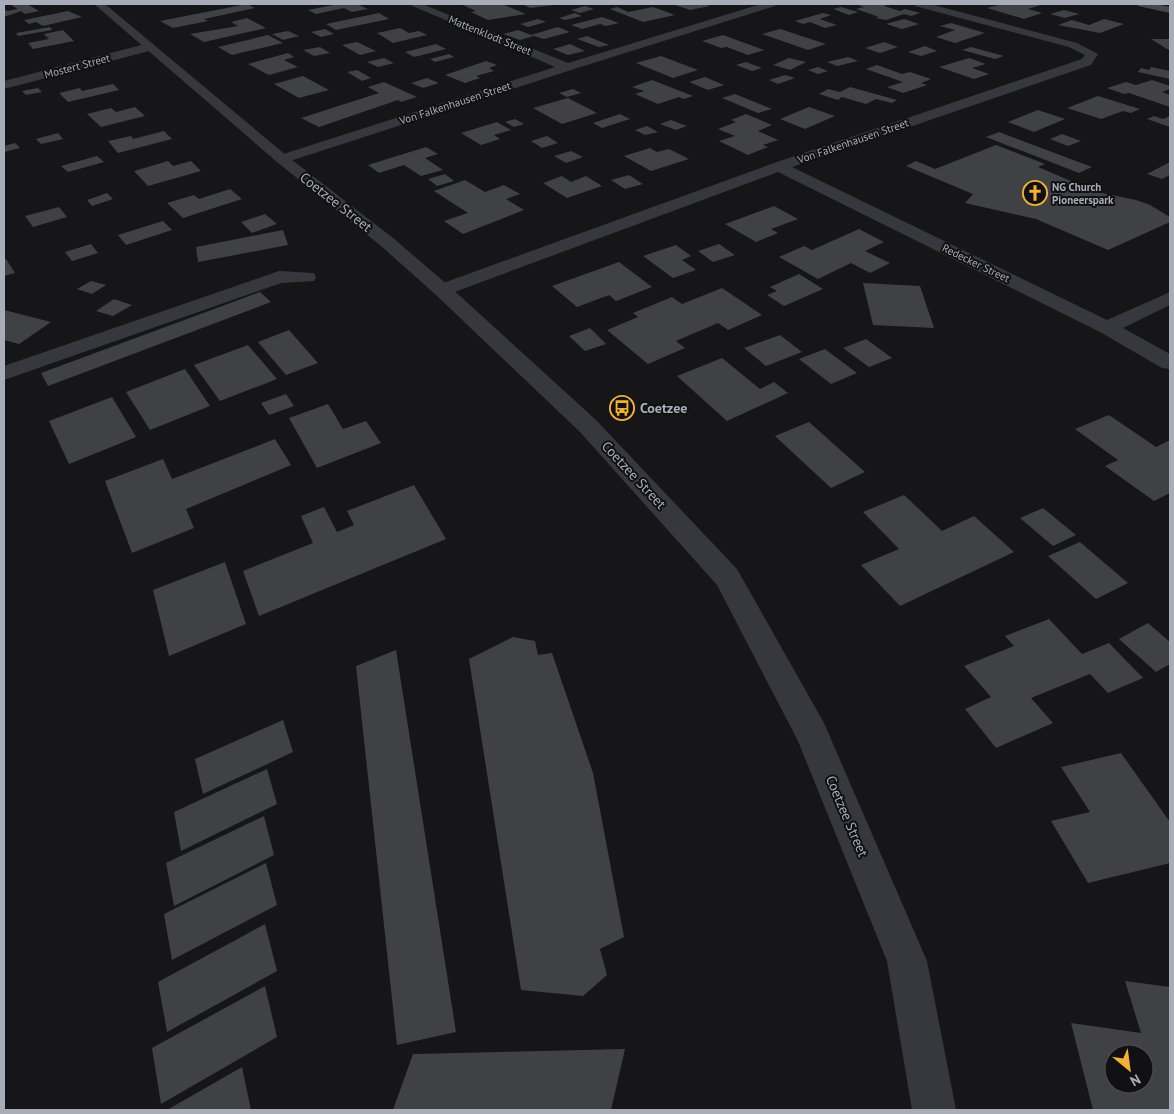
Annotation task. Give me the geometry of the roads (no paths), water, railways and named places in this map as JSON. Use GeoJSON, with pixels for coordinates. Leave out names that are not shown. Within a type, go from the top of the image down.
{"type":"FeatureCollection","features":[{"type":"Feature","properties":{"kind":"main road"},"geometry":{"type":"LineString","coordinates":[[1142,4],[1170,10]]}},
{"type":"Feature","properties":{"kind":"street","name":"Coetzee Street"},"geometry":{"type":"LineString","coordinates":[[99,4],[282,160],[387,242],[442,290],[588,426],[727,577],[812,734],[907,961],[934,1110]]}},
{"type":"Feature","properties":{"kind":"street","name":"Mattenklodt Street"},"geometry":{"type":"LineString","coordinates":[[414,4],[567,67]]}},
{"type":"Feature","properties":{"kind":"street","name":"Von Falkenhausen Street"},"geometry":{"type":"LineString","coordinates":[[282,160],[567,67],[771,4]]}},
{"type":"Feature","properties":{"kind":"street","name":"Von Falkenhausen Street"},"geometry":{"type":"LineString","coordinates":[[442,290],[779,166],[1087,62],[1092,54],[1073,45],[919,4]]}},
{"type":"Feature","properties":{"kind":"street","name":"Mostert Street"},"geometry":{"type":"LineString","coordinates":[[4,85],[149,47]]}},
{"type":"Feature","properties":{"kind":"street","name":"Redecker Street"},"geometry":{"type":"LineString","coordinates":[[779,166],[1108,328],[1170,363]]}},
{"type":"Feature","properties":{"kind":"street"},"geometry":{"type":"LineString","coordinates":[[4,373],[280,277],[307,277]]}},
{"type":"Feature","properties":{"kind":"street"},"geometry":{"type":"LineString","coordinates":[[1108,328],[1170,298]]}},
{"type":"Feature","properties":{"kind":"place","name":"NG Church Pioneerspark"},"geometry":{"type":"Point","coordinates":[1035,193]}},
{"type":"Feature","properties":{"kind":"place","name":"Coetzee"},"geometry":{"type":"Point","coordinates":[622,408]}}]}
